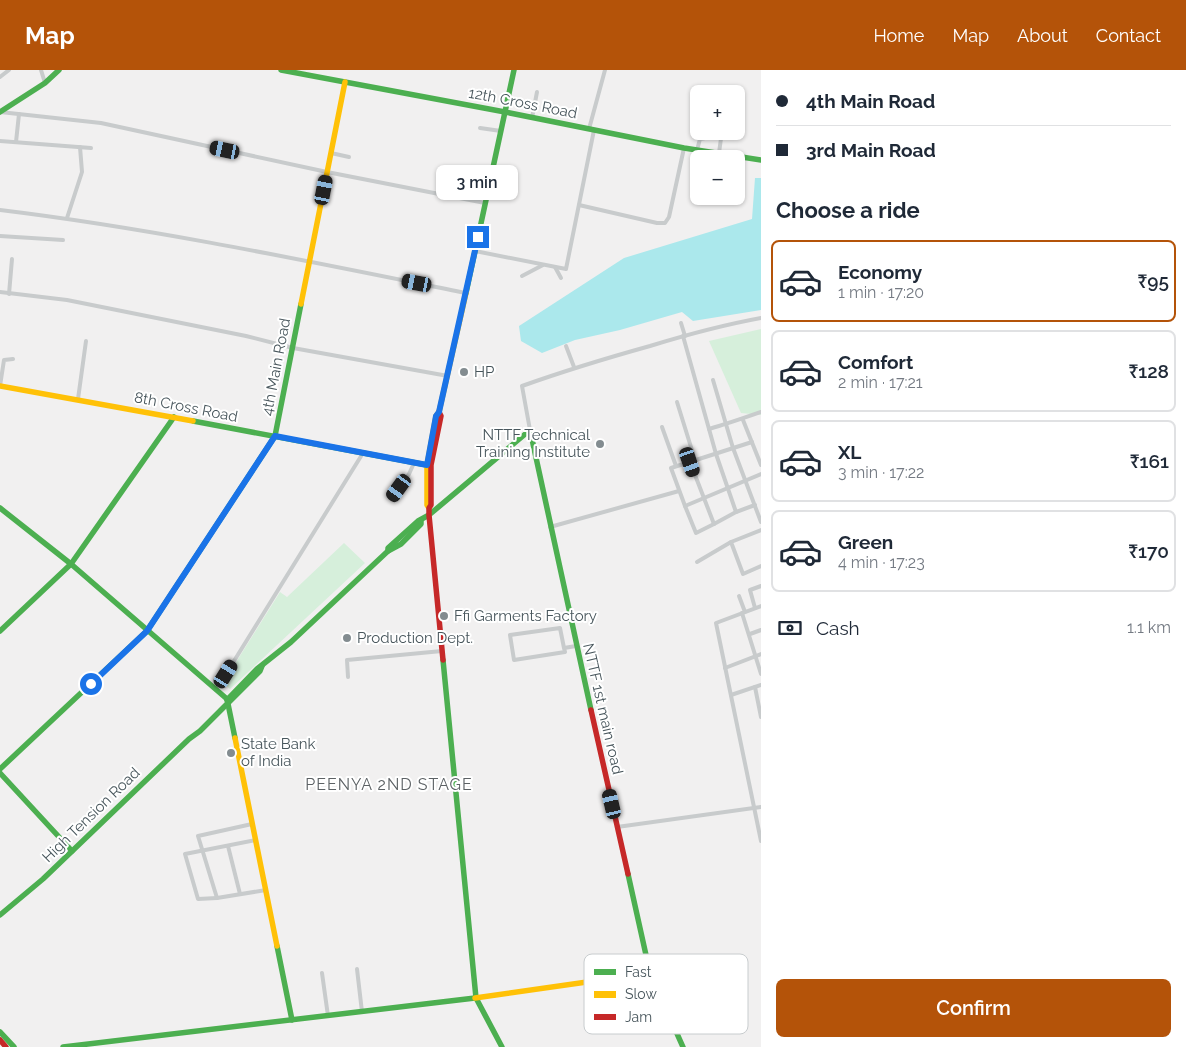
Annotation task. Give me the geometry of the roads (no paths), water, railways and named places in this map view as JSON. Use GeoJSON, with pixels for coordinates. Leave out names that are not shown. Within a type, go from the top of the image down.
{"type":"FeatureCollection","features":[{"type":"Feature","properties":{"kind":"street"},"geometry":{"type":"LineString","coordinates":[[0,77],[9,70]]}},
{"type":"Feature","properties":{"kind":"street"},"geometry":{"type":"LineString","coordinates":[[41,70],[45,82]]}},
{"type":"Feature","properties":{"kind":"street"},"geometry":{"type":"LineString","coordinates":[[0,112],[60,70]]}},
{"type":"Feature","properties":{"kind":"street","name":"12th Cross Road"},"geometry":{"type":"LineString","coordinates":[[281,70],[697,150]]}},
{"type":"Feature","properties":{"kind":"street"},"geometry":{"type":"LineString","coordinates":[[429,508],[427,505],[427,465],[436,416],[439,412],[448,376],[514,70]]}},
{"type":"Feature","properties":{"kind":"street"},"geometry":{"type":"LineString","coordinates":[[475,251],[566,269],[605,70]]}},
{"type":"Feature","properties":{"kind":"street","name":"4th Main Road"},"geometry":{"type":"LineString","coordinates":[[0,771],[147,631],[275,436],[345,82]]}},
{"type":"Feature","properties":{"kind":"street"},"geometry":{"type":"LineString","coordinates":[[532,118],[537,92]]}},
{"type":"Feature","properties":{"kind":"street"},"geometry":{"type":"LineString","coordinates":[[0,112],[101,123],[327,172],[485,203]]}},
{"type":"Feature","properties":{"kind":"street"},"geometry":{"type":"LineString","coordinates":[[16,142],[19,114]]}},
{"type":"Feature","properties":{"kind":"street"},"geometry":{"type":"LineString","coordinates":[[480,128],[500,131]]}},
{"type":"Feature","properties":{"kind":"street"},"geometry":{"type":"LineString","coordinates":[[697,150],[700,140]]}},
{"type":"Feature","properties":{"kind":"street"},"geometry":{"type":"LineString","coordinates":[[0,141],[91,148]]}},
{"type":"Feature","properties":{"kind":"street"},"geometry":{"type":"LineString","coordinates":[[67,218],[82,172],[80,147]]}},
{"type":"Feature","properties":{"kind":"street"},"geometry":{"type":"LineString","coordinates":[[579,205],[656,223],[665,223],[669,217],[684,148]]}},
{"type":"Feature","properties":{"kind":"street"},"geometry":{"type":"LineString","coordinates":[[331,153],[349,157]]}},
{"type":"Feature","properties":{"kind":"street","name":"12th Cross Road"},"geometry":{"type":"LineString","coordinates":[[745,157],[761,160]]}},
{"type":"Feature","properties":{"kind":"street"},"geometry":{"type":"LineString","coordinates":[[0,210],[67,218],[310,262],[466,293]]}},
{"type":"Feature","properties":{"kind":"street"},"geometry":{"type":"LineString","coordinates":[[0,236],[63,240]]}},
{"type":"Feature","properties":{"kind":"street"},"geometry":{"type":"LineString","coordinates":[[9,294],[12,259]]}},
{"type":"Feature","properties":{"kind":"street"},"geometry":{"type":"LineString","coordinates":[[522,276],[544,264]]}},
{"type":"Feature","properties":{"kind":"street"},"geometry":{"type":"LineString","coordinates":[[555,267],[561,278]]}},
{"type":"Feature","properties":{"kind":"street"},"geometry":{"type":"LineString","coordinates":[[0,292],[76,302],[246,336],[293,348],[448,376]]}},
{"type":"Feature","properties":{"kind":"street"},"geometry":{"type":"LineString","coordinates":[[530,430],[522,386],[574,367],[736,322],[761,318]]}},
{"type":"Feature","properties":{"kind":"street"},"geometry":{"type":"LineString","coordinates":[[681,323],[716,454],[736,512]]}},
{"type":"Feature","properties":{"kind":"street"},"geometry":{"type":"LineString","coordinates":[[78,400],[86,341]]}},
{"type":"Feature","properties":{"kind":"street"},"geometry":{"type":"LineString","coordinates":[[566,346],[574,367]]}},
{"type":"Feature","properties":{"kind":"street"},"geometry":{"type":"LineString","coordinates":[[0,386],[4,360],[12,360]]}},
{"type":"Feature","properties":{"kind":"street"},"geometry":{"type":"LineString","coordinates":[[713,380],[733,448],[761,522]]}},
{"type":"Feature","properties":{"kind":"street","name":"8th Cross Road"},"geometry":{"type":"LineString","coordinates":[[0,386],[427,465]]}},
{"type":"Feature","properties":{"kind":"street"},"geometry":{"type":"LineString","coordinates":[[677,402],[695,460]]}},
{"type":"Feature","properties":{"kind":"street"},"geometry":{"type":"LineString","coordinates":[[439,412],[442,416],[431,465],[431,505],[429,515],[476,998],[502,1047]]}},
{"type":"Feature","properties":{"kind":"street"},"geometry":{"type":"LineString","coordinates":[[709,429],[744,420],[761,412]]}},
{"type":"Feature","properties":{"kind":"street"},"geometry":{"type":"LineString","coordinates":[[0,631],[71,564],[174,417]]}},
{"type":"Feature","properties":{"kind":"street"},"geometry":{"type":"LineString","coordinates":[[744,420],[761,465]]}},
{"type":"Feature","properties":{"kind":"street"},"geometry":{"type":"LineString","coordinates":[[662,426],[676,466]]}},
{"type":"Feature","properties":{"kind":"street","name":"High Tension Road"},"geometry":{"type":"LineString","coordinates":[[0,915],[72,851],[197,732],[200,732],[228,702],[234,690],[299,635],[388,551],[388,548],[418,521],[429,515],[530,430]]}},
{"type":"Feature","properties":{"kind":"street","name":"NTTF 1st main road"},"geometry":{"type":"LineString","coordinates":[[530,430],[576,646],[646,954]]}},
{"type":"Feature","properties":{"kind":"street"},"geometry":{"type":"LineString","coordinates":[[752,442],[671,468],[696,533],[736,512],[755,505]]}},
{"type":"Feature","properties":{"kind":"street"},"geometry":{"type":"LineString","coordinates":[[216,690],[363,454]]}},
{"type":"Feature","properties":{"kind":"street"},"geometry":{"type":"LineString","coordinates":[[690,462],[703,500],[714,524]]}},
{"type":"Feature","properties":{"kind":"street"},"geometry":{"type":"LineString","coordinates":[[393,496],[409,474],[414,463]]}},
{"type":"Feature","properties":{"kind":"street"},"geometry":{"type":"LineString","coordinates":[[685,506],[761,474]]}},
{"type":"Feature","properties":{"kind":"street"},"geometry":{"type":"LineString","coordinates":[[550,527],[679,491]]}},
{"type":"Feature","properties":{"kind":"street"},"geometry":{"type":"LineString","coordinates":[[727,508],[734,505]]}},
{"type":"Feature","properties":{"kind":"street"},"geometry":{"type":"LineString","coordinates":[[0,508],[71,564],[228,702],[292,1020]]}},
{"type":"Feature","properties":{"kind":"street"},"geometry":{"type":"LineString","coordinates":[[697,562],[731,542],[761,530]]}},
{"type":"Feature","properties":{"kind":"street"},"geometry":{"type":"LineString","coordinates":[[731,542],[743,574],[761,566]]}},
{"type":"Feature","properties":{"kind":"street"},"geometry":{"type":"LineString","coordinates":[[755,608],[750,590],[761,586]]}},
{"type":"Feature","properties":{"kind":"street"},"geometry":{"type":"LineString","coordinates":[[739,596],[758,655],[761,673]]}},
{"type":"Feature","properties":{"kind":"street"},"geometry":{"type":"LineString","coordinates":[[761,606],[716,623],[761,841]]}},
{"type":"Feature","properties":{"kind":"street"},"geometry":{"type":"LineString","coordinates":[[560,628],[564,648],[565,652],[514,660],[510,635],[560,628]]}},
{"type":"Feature","properties":{"kind":"street"},"geometry":{"type":"LineString","coordinates":[[750,634],[761,630]]}},
{"type":"Feature","properties":{"kind":"street"},"geometry":{"type":"LineString","coordinates":[[564,648],[576,646]]}},
{"type":"Feature","properties":{"kind":"street"},"geometry":{"type":"LineString","coordinates":[[348,677],[347,660],[442,651]]}},
{"type":"Feature","properties":{"kind":"street"},"geometry":{"type":"LineString","coordinates":[[725,668],[758,655]]}},
{"type":"Feature","properties":{"kind":"street"},"geometry":{"type":"LineString","coordinates":[[731,694],[761,685]]}},
{"type":"Feature","properties":{"kind":"street"},"geometry":{"type":"LineString","coordinates":[[755,687],[761,717]]}},
{"type":"Feature","properties":{"kind":"street"},"geometry":{"type":"LineString","coordinates":[[0,771],[72,851]]}},
{"type":"Feature","properties":{"kind":"street"},"geometry":{"type":"LineString","coordinates":[[617,828],[761,807]]}},
{"type":"Feature","properties":{"kind":"street"},"geometry":{"type":"LineString","coordinates":[[217,898],[198,836],[252,824]]}},
{"type":"Feature","properties":{"kind":"street"},"geometry":{"type":"LineString","coordinates":[[256,840],[185,854],[198,899],[217,898],[266,890]]}},
{"type":"Feature","properties":{"kind":"street"},"geometry":{"type":"LineString","coordinates":[[228,846],[240,894]]}},
{"type":"Feature","properties":{"kind":"street"},"geometry":{"type":"LineString","coordinates":[[357,969],[362,1012]]}},
{"type":"Feature","properties":{"kind":"street"},"geometry":{"type":"LineString","coordinates":[[322,973],[328,1016]]}},
{"type":"Feature","properties":{"kind":"street"},"geometry":{"type":"LineString","coordinates":[[62,1047],[476,998],[584,982]]}},
{"type":"Feature","properties":{"kind":"street"},"geometry":{"type":"LineString","coordinates":[[0,1032],[14,1047]]}},
{"type":"Feature","properties":{"kind":"street","name":"NTTF 1st main road"},"geometry":{"type":"LineString","coordinates":[[677,1034],[683,1047]]}},
{"type":"Feature","properties":{"kind":"street"},"geometry":{"type":"LineString","coordinates":[[0,1040],[6,1047]]}},
{"type":"Feature","properties":{"kind":"water"},"geometry":{"type":"Polygon","coordinates":[[[755,178],[761,178],[761,310],[693,321],[682,312],[620,330],[575,340],[542,353],[521,341],[519,326],[624,258],[752,219],[755,178]]]}},
{"type":"Feature","properties":{"kind":"place","name":"HP"},"geometry":{"type":"Point","coordinates":[464,372]}},
{"type":"Feature","properties":{"kind":"place","name":"NTTF Technical Training Institute"},"geometry":{"type":"Point","coordinates":[600,444]}},
{"type":"Feature","properties":{"kind":"place","name":"Ffi Garments Factory"},"geometry":{"type":"Point","coordinates":[444,616]}},
{"type":"Feature","properties":{"kind":"place","name":"Production Dept."},"geometry":{"type":"Point","coordinates":[347,638]}},
{"type":"Feature","properties":{"kind":"place","name":"State Bank of India"},"geometry":{"type":"Point","coordinates":[231,753]}},
{"type":"Feature","properties":{"kind":"district","name":"PEENYA 2ND STAGE"},"geometry":{"type":"Point","coordinates":[389,784]}}]}
